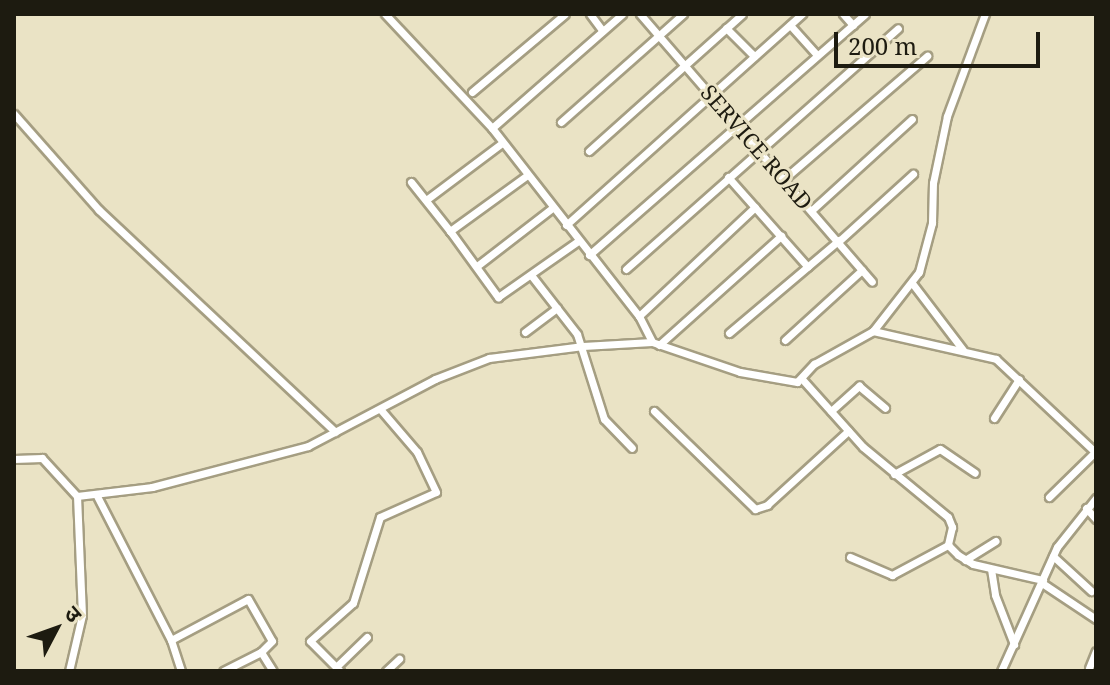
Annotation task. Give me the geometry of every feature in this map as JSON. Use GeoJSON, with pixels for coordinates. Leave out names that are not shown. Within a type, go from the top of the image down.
{"type":"FeatureCollection","features":[{"type":"Feature","properties":{"kind":"street"},"geometry":{"type":"LineString","coordinates":[[385,14],[492,128],[526,176],[639,316],[656,344]]}},
{"type":"Feature","properties":{"kind":"street"},"geometry":{"type":"LineString","coordinates":[[472,92],[565,14]]}},
{"type":"Feature","properties":{"kind":"street"},"geometry":{"type":"LineString","coordinates":[[590,14],[603,31]]}},
{"type":"Feature","properties":{"kind":"street"},"geometry":{"type":"LineString","coordinates":[[492,128],[622,14]]}},
{"type":"Feature","properties":{"kind":"street","name":"SERVICE ROAD"},"geometry":{"type":"LineString","coordinates":[[640,14],[739,124],[872,282]]}},
{"type":"Feature","properties":{"kind":"street"},"geometry":{"type":"LineString","coordinates":[[561,122],[683,14]]}},
{"type":"Feature","properties":{"kind":"street"},"geometry":{"type":"LineString","coordinates":[[589,151],[742,14]]}},
{"type":"Feature","properties":{"kind":"street"},"geometry":{"type":"LineString","coordinates":[[566,225],[711,92],[802,14]]}},
{"type":"Feature","properties":{"kind":"street"},"geometry":{"type":"LineString","coordinates":[[843,14],[853,25]]}},
{"type":"Feature","properties":{"kind":"street"},"geometry":{"type":"LineString","coordinates":[[589,255],[865,14]]}},
{"type":"Feature","properties":{"kind":"street"},"geometry":{"type":"LineString","coordinates":[[77,496],[97,496],[279,455],[381,410],[435,379],[489,358],[583,346],[656,344],[787,383],[802,379],[814,364],[873,331],[912,283],[926,254],[947,116],[985,14]]}},
{"type":"Feature","properties":{"kind":"street"},"geometry":{"type":"LineString","coordinates":[[790,25],[817,55]]}},
{"type":"Feature","properties":{"kind":"street"},"geometry":{"type":"LineString","coordinates":[[726,28],[754,56]]}},
{"type":"Feature","properties":{"kind":"street"},"geometry":{"type":"LineString","coordinates":[[626,269],[898,28]]}},
{"type":"Feature","properties":{"kind":"street"},"geometry":{"type":"LineString","coordinates":[[784,179],[927,56]]}},
{"type":"Feature","properties":{"kind":"street"},"geometry":{"type":"LineString","coordinates":[[14,114],[99,210],[335,432]]}},
{"type":"Feature","properties":{"kind":"street"},"geometry":{"type":"LineString","coordinates":[[812,210],[912,119]]}},
{"type":"Feature","properties":{"kind":"street"},"geometry":{"type":"LineString","coordinates":[[426,200],[502,143]]}},
{"type":"Feature","properties":{"kind":"street"},"geometry":{"type":"LineString","coordinates":[[729,333],[913,174]]}},
{"type":"Feature","properties":{"kind":"street"},"geometry":{"type":"LineString","coordinates":[[450,231],[526,176]]}},
{"type":"Feature","properties":{"kind":"street"},"geometry":{"type":"LineString","coordinates":[[728,177],[808,267]]}},
{"type":"Feature","properties":{"kind":"street"},"geometry":{"type":"LineString","coordinates":[[411,182],[501,297],[578,241]]}},
{"type":"Feature","properties":{"kind":"street"},"geometry":{"type":"LineString","coordinates":[[639,316],[755,207]]}},
{"type":"Feature","properties":{"kind":"street"},"geometry":{"type":"LineString","coordinates":[[477,266],[552,208]]}},
{"type":"Feature","properties":{"kind":"street"},"geometry":{"type":"LineString","coordinates":[[656,344],[781,236]]}},
{"type":"Feature","properties":{"kind":"street"},"geometry":{"type":"LineString","coordinates":[[785,340],[862,270]]}},
{"type":"Feature","properties":{"kind":"street"},"geometry":{"type":"LineString","coordinates":[[531,275],[583,346],[604,419],[632,448]]}},
{"type":"Feature","properties":{"kind":"street"},"geometry":{"type":"LineString","coordinates":[[912,283],[963,350]]}},
{"type":"Feature","properties":{"kind":"street"},"geometry":{"type":"LineString","coordinates":[[525,332],[557,308]]}},
{"type":"Feature","properties":{"kind":"street"},"geometry":{"type":"LineString","coordinates":[[873,331],[893,340],[963,350],[996,359],[1019,379],[1095,452],[1049,497]]}},
{"type":"Feature","properties":{"kind":"street"},"geometry":{"type":"LineString","coordinates":[[802,379],[848,431],[894,474],[948,517],[952,527],[948,545],[892,575],[850,557]]}},
{"type":"Feature","properties":{"kind":"street"},"geometry":{"type":"LineString","coordinates":[[994,418],[1019,379]]}},
{"type":"Feature","properties":{"kind":"street"},"geometry":{"type":"LineString","coordinates":[[831,411],[861,385],[885,408]]}},
{"type":"Feature","properties":{"kind":"street"},"geometry":{"type":"LineString","coordinates":[[367,637],[338,669],[310,641],[353,603],[374,525],[380,517],[436,492],[417,452],[381,410]]}},
{"type":"Feature","properties":{"kind":"street"},"geometry":{"type":"LineString","coordinates":[[654,411],[755,509],[767,505],[848,431]]}},
{"type":"Feature","properties":{"kind":"street"},"geometry":{"type":"LineString","coordinates":[[894,474],[940,449],[975,473]]}},
{"type":"Feature","properties":{"kind":"street"},"geometry":{"type":"LineString","coordinates":[[14,459],[42,458],[77,496],[76,562],[82,615],[69,671]]}},
{"type":"Feature","properties":{"kind":"street"},"geometry":{"type":"LineString","coordinates":[[97,496],[171,640],[181,671]]}},
{"type":"Feature","properties":{"kind":"street"},"geometry":{"type":"LineString","coordinates":[[1002,668],[1053,556],[1096,498]]}},
{"type":"Feature","properties":{"kind":"street"},"geometry":{"type":"LineString","coordinates":[[1086,508],[1096,519]]}},
{"type":"Feature","properties":{"kind":"street"},"geometry":{"type":"LineString","coordinates":[[965,560],[996,541]]}},
{"type":"Feature","properties":{"kind":"street"},"geometry":{"type":"LineString","coordinates":[[948,545],[965,560],[1043,582],[1096,619]]}},
{"type":"Feature","properties":{"kind":"street"},"geometry":{"type":"LineString","coordinates":[[1053,556],[1091,591]]}},
{"type":"Feature","properties":{"kind":"street"},"geometry":{"type":"LineString","coordinates":[[991,569],[995,595],[1014,644]]}},
{"type":"Feature","properties":{"kind":"street"},"geometry":{"type":"LineString","coordinates":[[171,640],[248,599],[272,641],[261,652],[223,671]]}},
{"type":"Feature","properties":{"kind":"street"},"geometry":{"type":"LineString","coordinates":[[1089,668],[1096,651]]}},
{"type":"Feature","properties":{"kind":"street"},"geometry":{"type":"LineString","coordinates":[[261,652],[273,671]]}},
{"type":"Feature","properties":{"kind":"street"},"geometry":{"type":"LineString","coordinates":[[386,671],[399,659]]}}]}
